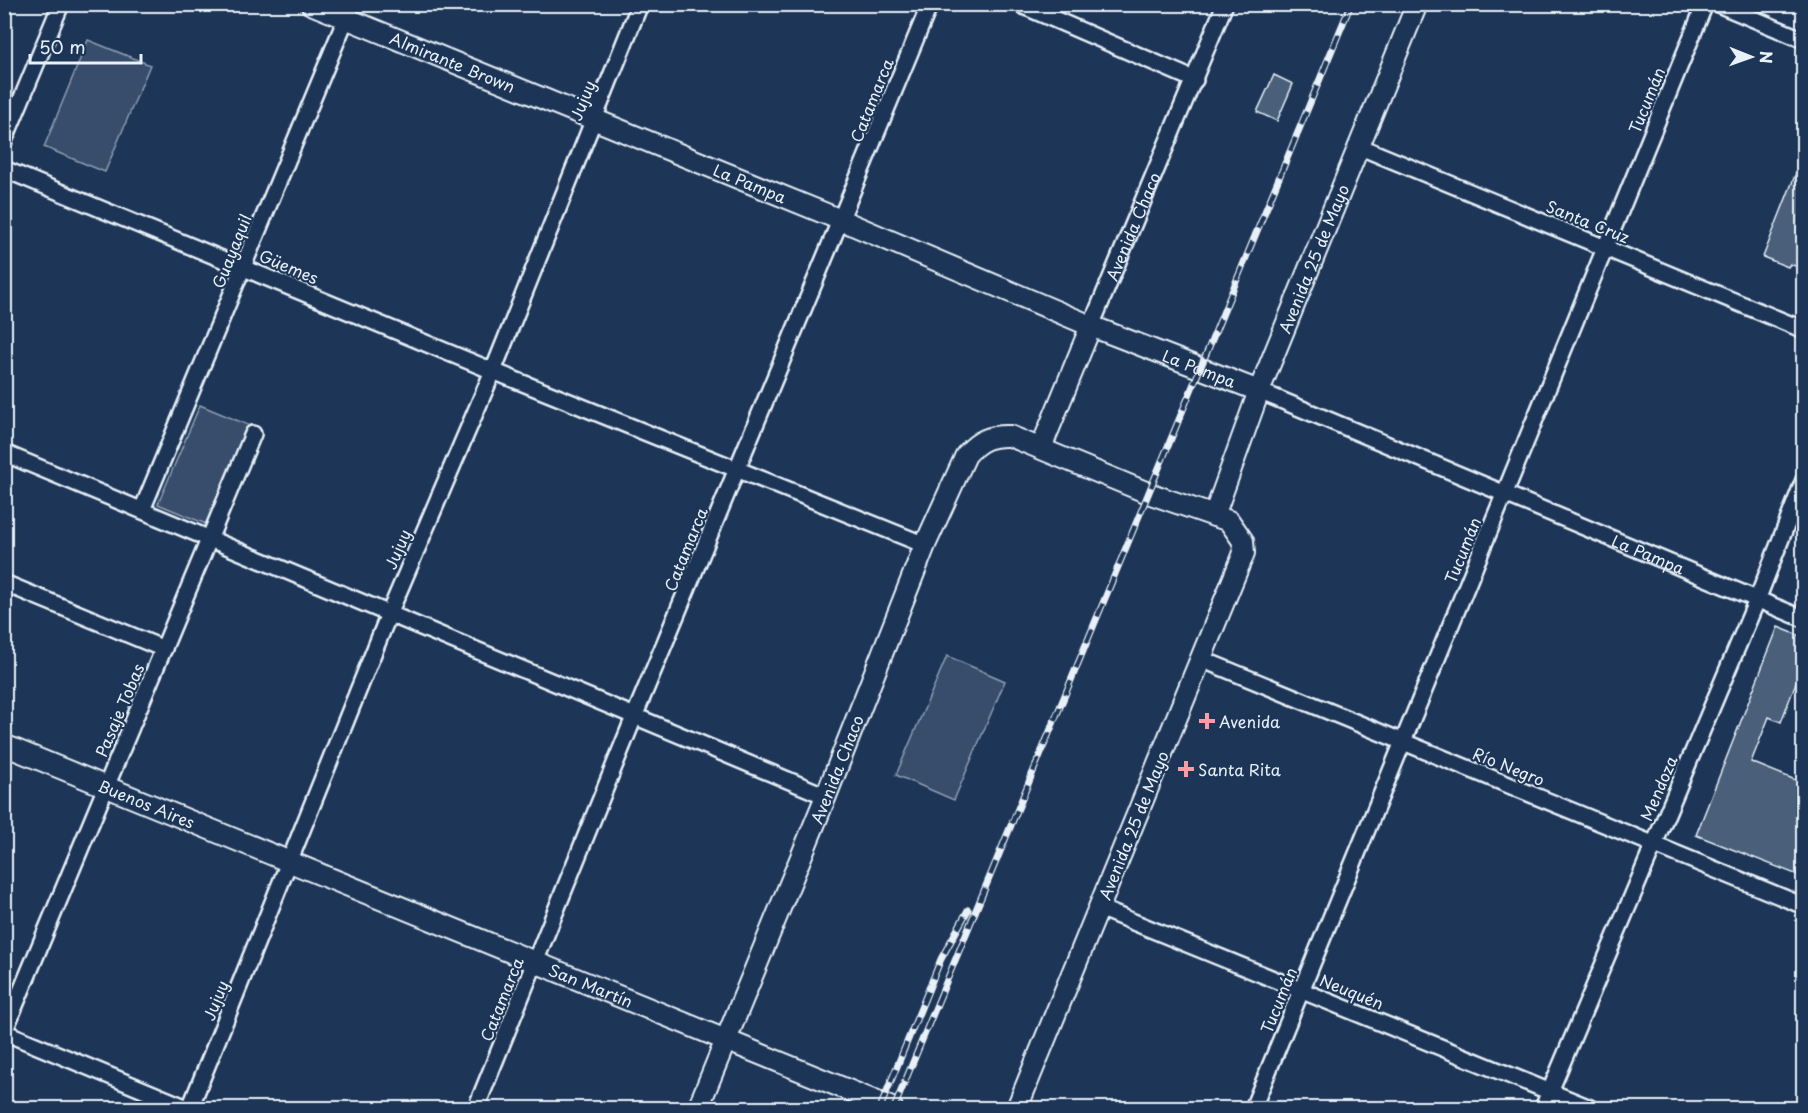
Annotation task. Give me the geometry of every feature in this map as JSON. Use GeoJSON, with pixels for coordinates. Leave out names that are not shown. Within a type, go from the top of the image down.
{"type":"FeatureCollection","features":[{"type":"Feature","properties":{"kind":"street"},"geometry":{"type":"LineString","coordinates":[[4,141],[62,4]]}},
{"type":"Feature","properties":{"kind":"street","name":"Almirante Brown"},"geometry":{"type":"LineString","coordinates":[[311,4],[349,12],[594,118]]}},
{"type":"Feature","properties":{"kind":"street","name":"Jujuy"},"geometry":{"type":"LineString","coordinates":[[189,1108],[389,614],[493,371],[640,4]]}},
{"type":"Feature","properties":{"kind":"street","name":"Catamarca"},"geometry":{"type":"LineString","coordinates":[[476,1108],[634,717],[930,4]]}},
{"type":"Feature","properties":{"kind":"street"},"geometry":{"type":"LineString","coordinates":[[1019,4],[1195,80]]}},
{"type":"Feature","properties":{"kind":"street","name":"Avenida Chaco"},"geometry":{"type":"LineString","coordinates":[[698,1108],[826,796],[925,545],[966,455],[985,439],[1010,436],[1041,448],[1225,4]]}},
{"type":"Feature","properties":{"kind":"street","name":"Avenida 25 de Mayo"},"geometry":{"type":"LineString","coordinates":[[1017,1108],[1241,565],[1243,541],[1229,521],[1214,516],[1259,391],[1417,4]]}},
{"type":"Feature","properties":{"kind":"street","name":"Tucumán"},"geometry":{"type":"LineString","coordinates":[[1253,1108],[1705,4]]}},
{"type":"Feature","properties":{"kind":"street"},"geometry":{"type":"LineString","coordinates":[[1718,4],[1803,40]]}},
{"type":"Feature","properties":{"kind":"street","name":"Guayaquil"},"geometry":{"type":"LineString","coordinates":[[142,510],[349,12]]}},
{"type":"Feature","properties":{"kind":"street","name":"La Pampa"},"geometry":{"type":"LineString","coordinates":[[594,118],[1091,326],[1259,391],[1803,619]]}},
{"type":"Feature","properties":{"kind":"street","name":"Santa Cruz"},"geometry":{"type":"LineString","coordinates":[[1358,146],[1803,330]]}},
{"type":"Feature","properties":{"kind":"street","name":"Güemes"},"geometry":{"type":"LineString","coordinates":[[4,169],[493,371]]}},
{"type":"Feature","properties":{"kind":"street"},"geometry":{"type":"LineString","coordinates":[[493,371],[925,545]]}},
{"type":"Feature","properties":{"kind":"street","name":"Pasaje Tobas"},"geometry":{"type":"LineString","coordinates":[[4,1032],[253,434]]}},
{"type":"Feature","properties":{"kind":"street"},"geometry":{"type":"LineString","coordinates":[[1041,448],[1148,493],[1214,516]]}},
{"type":"Feature","properties":{"kind":"street"},"geometry":{"type":"LineString","coordinates":[[4,453],[826,796]]}},
{"type":"Feature","properties":{"kind":"street","name":"Mendoza"},"geometry":{"type":"LineString","coordinates":[[1543,1108],[1757,600],[1803,480]]}},
{"type":"Feature","properties":{"kind":"street"},"geometry":{"type":"LineString","coordinates":[[4,583],[164,649]]}},
{"type":"Feature","properties":{"kind":"street","name":"Río Negro"},"geometry":{"type":"LineString","coordinates":[[1201,660],[1803,906]]}},
{"type":"Feature","properties":{"kind":"street","name":"Buenos Aires"},"geometry":{"type":"LineString","coordinates":[[4,744],[289,861]]}},
{"type":"Feature","properties":{"kind":"street","name":"San Martín"},"geometry":{"type":"LineString","coordinates":[[289,861],[892,1108]]}},
{"type":"Feature","properties":{"kind":"street","name":"Neuquén"},"geometry":{"type":"LineString","coordinates":[[1099,908],[1590,1108]]}},
{"type":"Feature","properties":{"kind":"street"},"geometry":{"type":"LineString","coordinates":[[4,1032],[189,1108]]}},
{"type":"Feature","properties":{"kind":"shaded area"},"geometry":{"type":"Polygon","coordinates":[[[88,40],[150,65],[105,172],[44,147],[88,40]]]}},
{"type":"Feature","properties":{"kind":"shaded area"},"geometry":{"type":"Polygon","coordinates":[[[200,405],[248,425],[206,524],[158,504],[200,405]]]}},
{"type":"Feature","properties":{"kind":"shaded area"},"geometry":{"type":"Polygon","coordinates":[[[947,656],[1005,681],[954,800],[896,775],[947,656]]]}},
{"type":"Feature","properties":{"kind":"building"},"geometry":{"type":"Polygon","coordinates":[[[1274,75],[1293,84],[1277,121],[1257,112],[1274,75]]]}},
{"type":"Feature","properties":{"kind":"building"},"geometry":{"type":"Polygon","coordinates":[[[1803,155],[1803,269],[1790,264],[1788,267],[1763,257],[1803,155]]]}},
{"type":"Feature","properties":{"kind":"building"},"geometry":{"type":"Polygon","coordinates":[[[1778,627],[1803,637],[1803,664],[1781,722],[1769,717],[1751,762],[1803,783],[1803,877],[1696,835],[1778,627]]]}},
{"type":"Feature","properties":{"kind":"railway"},"geometry":{"type":"LineString","coordinates":[[894,1108],[1351,4]]}},
{"type":"Feature","properties":{"kind":"railway"},"geometry":{"type":"LineString","coordinates":[[880,1108],[941,959],[968,910]]}},
{"type":"Feature","properties":{"kind":"place","name":"Avenida"},"geometry":{"type":"Point","coordinates":[1207,721]}},
{"type":"Feature","properties":{"kind":"place","name":"Santa Rita"},"geometry":{"type":"Point","coordinates":[1186,769]}}]}
